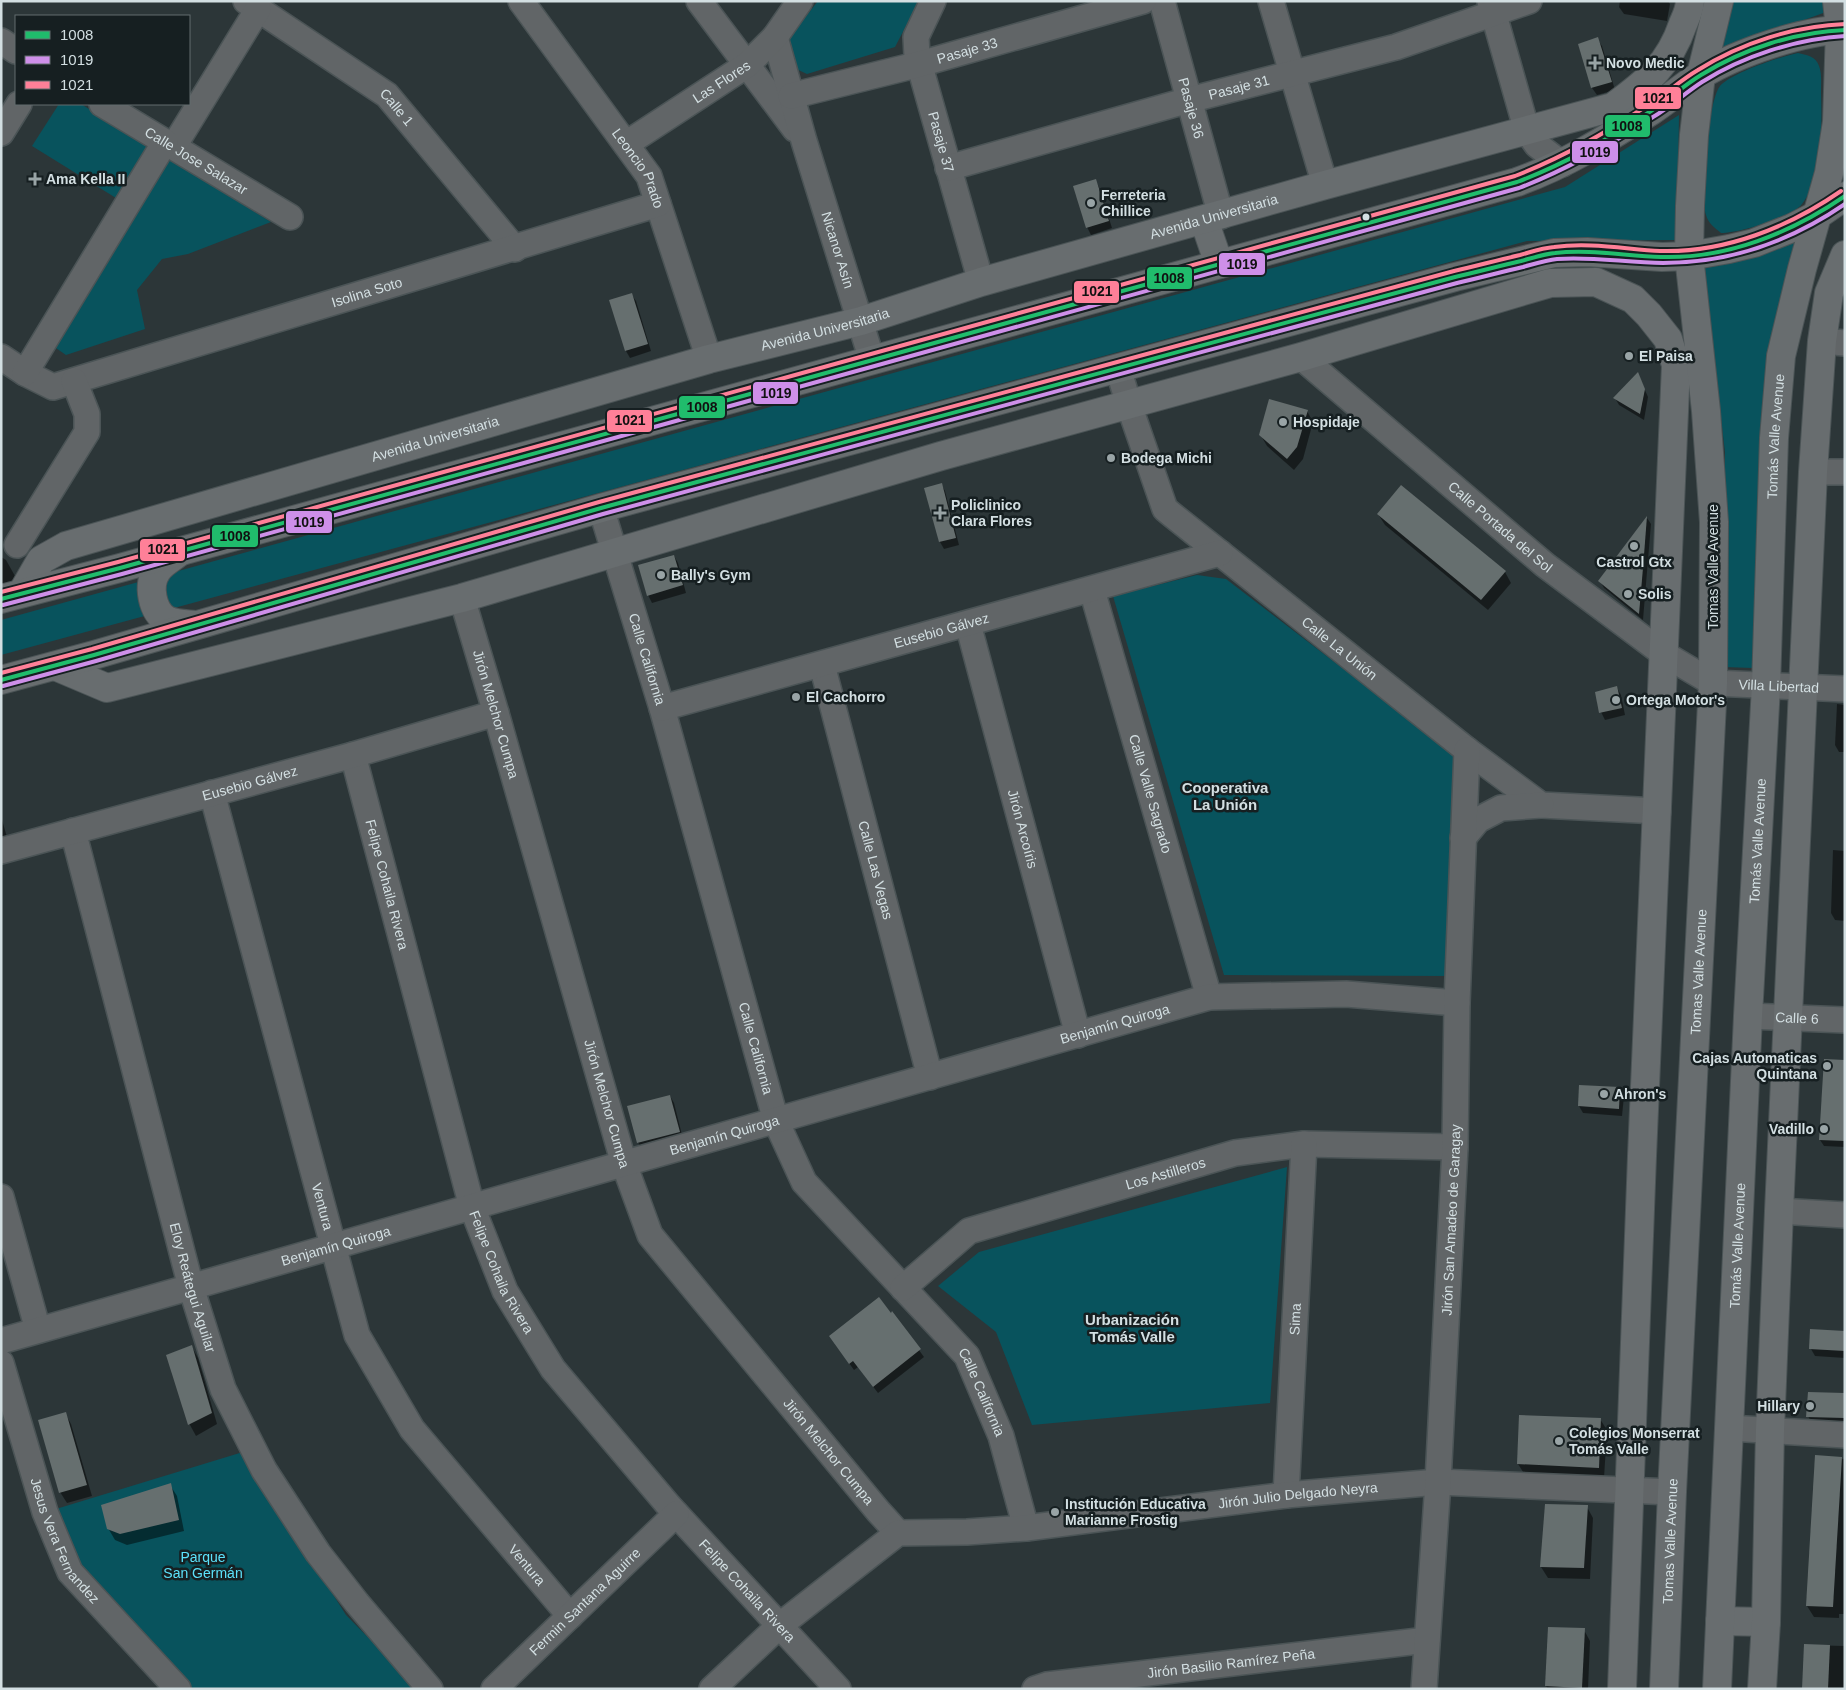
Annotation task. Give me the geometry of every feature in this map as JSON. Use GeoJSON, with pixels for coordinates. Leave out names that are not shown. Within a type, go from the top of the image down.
{"type":"FeatureCollection","features":[{"type":"Feature","properties":{"kind":"main road","name":"Avenida Universitaria"},"geometry":{"type":"LineString","coordinates":[[41,560],[66,546],[708,359],[861,321],[980,282],[1325,185],[1613,107],[1643,85],[1663,64],[1678,40],[1690,1]]}},
{"type":"Feature","properties":{"kind":"main road"},"geometry":{"type":"LineString","coordinates":[[1689,256],[1691,176],[1701,75],[1719,1]]}},
{"type":"Feature","properties":{"kind":"main road","name":"Tomás Valle Avenue"},"geometry":{"type":"LineString","coordinates":[[1717,1689],[1748,1016],[1766,686],[1774,438],[1781,356],[1802,269],[1829,173],[1837,122],[1842,30],[1837,1]]}},
{"type":"Feature","properties":{"kind":"main road"},"geometry":{"type":"LineString","coordinates":[[12,596],[120,568],[1516,182],[1562,164],[1621,130],[1653,110],[1701,75],[1768,45],[1804,35],[1842,30]]}},
{"type":"Feature","properties":{"kind":"main road"},"geometry":{"type":"LineString","coordinates":[[1,680],[601,508],[1455,277],[1554,253],[1587,252],[1662,257],[1689,256],[1754,243],[1792,228],[1819,214],[1845,196]]}},
{"type":"Feature","properties":{"kind":"main road"},"geometry":{"type":"LineString","coordinates":[[1212,218],[1219,264]]}},
{"type":"Feature","properties":{"kind":"main road"},"geometry":{"type":"LineString","coordinates":[[1762,1689],[1766,1622],[1770,1430],[1779,1211],[1813,472],[1833,342],[1829,293],[1845,255]]}},
{"type":"Feature","properties":{"kind":"main road","name":"Tomas Valle Avenue"},"geometry":{"type":"LineString","coordinates":[[1664,1689],[1712,684],[1714,522],[1706,411],[1688,364],[1689,256]]}},
{"type":"Feature","properties":{"kind":"main road"},"geometry":{"type":"LineString","coordinates":[[55,666],[107,688],[462,598],[941,456],[1301,357],[1550,283],[1596,282],[1633,299],[1649,315],[1688,364],[1664,654],[1642,1156],[1624,1689]]}},
{"type":"Feature","properties":{"kind":"main road"},"geometry":{"type":"LineString","coordinates":[[181,550],[157,570],[151,585],[154,601],[160,616],[170,621],[196,625]]}},
{"type":"Feature","properties":{"kind":"main road"},"geometry":{"type":"LineString","coordinates":[[12,596],[41,560]]}},
{"type":"Feature","properties":{"kind":"main road"},"geometry":{"type":"LineString","coordinates":[[1720,1621],[1766,1622]]}},
{"type":"Feature","properties":{"kind":"main road"},"geometry":{"type":"LineString","coordinates":[[1624,1689],[1666,1642]]}},
{"type":"Feature","properties":{"kind":"street","name":"Leoncio Prado"},"geometry":{"type":"LineString","coordinates":[[521,1],[649,176],[708,359]]}},
{"type":"Feature","properties":{"kind":"street","name":"Nicanor Asín"},"geometry":{"type":"LineString","coordinates":[[699,1],[804,141]]}},
{"type":"Feature","properties":{"kind":"street","name":"Las Flores"},"geometry":{"type":"LineString","coordinates":[[626,144],[747,65],[775,37],[800,1]]}},
{"type":"Feature","properties":{"kind":"street","name":"Pasaje 36"},"geometry":{"type":"LineString","coordinates":[[1162,1],[1189,100],[1212,218]]}},
{"type":"Feature","properties":{"kind":"street"},"geometry":{"type":"LineString","coordinates":[[1271,1],[1325,185]]}},
{"type":"Feature","properties":{"kind":"street","name":"Pasaje 31"},"geometry":{"type":"LineString","coordinates":[[948,168],[1189,100],[1396,47],[1492,7],[1529,1]]}},
{"type":"Feature","properties":{"kind":"street","name":"Pasaje 37"},"geometry":{"type":"LineString","coordinates":[[932,2],[916,37],[917,56],[980,282]]}},
{"type":"Feature","properties":{"kind":"street","name":"Pasaje 33"},"geometry":{"type":"LineString","coordinates":[[791,96],[920,64],[1129,3]]}},
{"type":"Feature","properties":{"kind":"street"},"geometry":{"type":"LineString","coordinates":[[25,373],[170,144],[252,5]]}},
{"type":"Feature","properties":{"kind":"street","name":"Calle 1"},"geometry":{"type":"LineString","coordinates":[[252,5],[387,95],[515,248]]}},
{"type":"Feature","properties":{"kind":"street"},"geometry":{"type":"LineString","coordinates":[[1492,7],[1527,131],[1537,145],[1562,164]]}},
{"type":"Feature","properties":{"kind":"street","name":"Nicanor Asín"},"geometry":{"type":"LineString","coordinates":[[775,37],[804,141],[872,360]]}},
{"type":"Feature","properties":{"kind":"street"},"geometry":{"type":"LineString","coordinates":[[1,40],[15,50]]}},
{"type":"Feature","properties":{"kind":"street"},"geometry":{"type":"LineString","coordinates":[[1,132],[18,105]]}},
{"type":"Feature","properties":{"kind":"street","name":"Calle Jose Salazar"},"geometry":{"type":"LineString","coordinates":[[104,105],[290,217]]}},
{"type":"Feature","properties":{"kind":"street","name":"Isolina Soto"},"geometry":{"type":"LineString","coordinates":[[1,357],[25,373],[53,387],[658,204]]}},
{"type":"Feature","properties":{"kind":"street","name":"Calle Portada del Sol"},"geometry":{"type":"LineString","coordinates":[[1301,357],[1545,565],[1664,654],[1712,684]]}},
{"type":"Feature","properties":{"kind":"street","name":"Calle La Unión"},"geometry":{"type":"LineString","coordinates":[[1118,368],[1165,509],[1467,750],[1541,805]]}},
{"type":"Feature","properties":{"kind":"street"},"geometry":{"type":"LineString","coordinates":[[41,560],[9,540],[87,432],[87,414],[74,381]]}},
{"type":"Feature","properties":{"kind":"street"},"geometry":{"type":"LineString","coordinates":[[1813,472],[1845,472]]}},
{"type":"Feature","properties":{"kind":"street","name":"Calle California"},"geometry":{"type":"LineString","coordinates":[[601,508],[662,708],[776,1121],[804,1182],[967,1356],[1000,1436],[1026,1528]]}},
{"type":"Feature","properties":{"kind":"street"},"geometry":{"type":"LineString","coordinates":[[1170,514],[1183,564]]}},
{"type":"Feature","properties":{"kind":"street","name":"Eusebio Gálvez"},"geometry":{"type":"LineString","coordinates":[[662,708],[1220,553]]}},
{"type":"Feature","properties":{"kind":"street","name":"Calle Valle Sagrado"},"geometry":{"type":"LineString","coordinates":[[1092,590],[1209,998]]}},
{"type":"Feature","properties":{"kind":"street","name":"Jirón Melchor Cumpa"},"geometry":{"type":"LineString","coordinates":[[462,598],[624,1164],[650,1235],[865,1496],[898,1533]]}},
{"type":"Feature","properties":{"kind":"street","name":"Jirón Arcoíris"},"geometry":{"type":"LineString","coordinates":[[968,624],[1078,1035]]}},
{"type":"Feature","properties":{"kind":"street","name":"Calle Las Vegas"},"geometry":{"type":"LineString","coordinates":[[822,664],[930,1077]]}},
{"type":"Feature","properties":{"kind":"street","name":"Villa Libertad"},"geometry":{"type":"LineString","coordinates":[[1712,684],[1845,689]]}},
{"type":"Feature","properties":{"kind":"street","name":"Eusebio Gálvez"},"geometry":{"type":"LineString","coordinates":[[1,851],[353,755],[496,713]]}},
{"type":"Feature","properties":{"kind":"street","name":"Jirón San Amadeo de Garagay"},"geometry":{"type":"LineString","coordinates":[[1424,1689],[1438,1482],[1455,1147],[1457,1003],[1467,750]]}},
{"type":"Feature","properties":{"kind":"street","name":"Felipe Cohaila Rivera"},"geometry":{"type":"LineString","coordinates":[[353,755],[472,1207],[505,1291],[553,1369],[676,1514],[838,1689]]}},
{"type":"Feature","properties":{"kind":"street","name":"Ventura"},"geometry":{"type":"LineString","coordinates":[[212,793],[357,1335],[412,1429],[570,1616]]}},
{"type":"Feature","properties":{"kind":"street"},"geometry":{"type":"LineString","coordinates":[[1463,838],[1478,820],[1501,808],[1541,805],[1658,811]]}},
{"type":"Feature","properties":{"kind":"street","name":"Eloy Reátegui Aguilar"},"geometry":{"type":"LineString","coordinates":[[74,831],[191,1287],[223,1389],[264,1470],[318,1553],[357,1604],[430,1689]]}},
{"type":"Feature","properties":{"kind":"street","name":"Benjamín Quiroga"},"geometry":{"type":"LineString","coordinates":[[1,1341],[1209,998],[1346,994],[1457,1003]]}},
{"type":"Feature","properties":{"kind":"street","name":"Calle 6"},"geometry":{"type":"LineString","coordinates":[[1748,1016],[1845,1020]]}},
{"type":"Feature","properties":{"kind":"street","name":"Los Astilleros"},"geometry":{"type":"LineString","coordinates":[[903,1288],[969,1231],[1235,1153],[1304,1144],[1455,1147]]}},
{"type":"Feature","properties":{"kind":"street","name":"Sima"},"geometry":{"type":"LineString","coordinates":[[1286,1495],[1304,1144]]}},
{"type":"Feature","properties":{"kind":"street"},"geometry":{"type":"LineString","coordinates":[[1,1197],[38,1330]]}},
{"type":"Feature","properties":{"kind":"street"},"geometry":{"type":"LineString","coordinates":[[1779,1211],[1845,1215]]}},
{"type":"Feature","properties":{"kind":"street","name":"Jesus Vera Fernandez"},"geometry":{"type":"LineString","coordinates":[[1,1363],[45,1512],[70,1572],[178,1689]]}},
{"type":"Feature","properties":{"kind":"street"},"geometry":{"type":"LineString","coordinates":[[1729,1428],[1845,1434]]}},
{"type":"Feature","properties":{"kind":"street","name":"Jirón Julio Delgado Neyra"},"geometry":{"type":"LineString","coordinates":[[898,1533],[967,1532],[1026,1528],[1286,1495],[1438,1482],[1672,1492]]}},
{"type":"Feature","properties":{"kind":"street","name":"Fermin Santana Aguirre"},"geometry":{"type":"LineString","coordinates":[[494,1689],[676,1514]]}},
{"type":"Feature","properties":{"kind":"street"},"geometry":{"type":"LineString","coordinates":[[712,1689],[779,1626],[898,1533]]}},
{"type":"Feature","properties":{"kind":"street","name":"Jirón Basilio Ramírez Peña"},"geometry":{"type":"LineString","coordinates":[[1035,1689],[1047,1685],[1427,1640]]}},
{"type":"Feature","properties":{"kind":"green space"},"geometry":{"type":"Polygon","coordinates":[[[818,1],[919,1],[895,47],[807,74],[773,58],[818,1]]]}},
{"type":"Feature","properties":{"kind":"green space"},"geometry":{"type":"Polygon","coordinates":[[[1729,1],[1825,1],[1826,12],[1719,51],[1729,1]]]}},
{"type":"Feature","properties":{"kind":"green space"},"geometry":{"type":"Polygon","coordinates":[[[1798,53],[1810,56],[1816,60],[1821,75],[1820,150],[1818,166],[1809,193],[1802,204],[1796,209],[1776,219],[1752,228],[1721,233],[1708,220],[1704,205],[1706,149],[1716,95],[1720,86],[1735,76],[1768,62],[1798,53]]]}},
{"type":"Feature","properties":{"kind":"green space"},"geometry":{"type":"Polygon","coordinates":[[[58,105],[83,105],[148,146],[116,198],[32,146],[58,105]]]}},
{"type":"Feature","properties":{"kind":"green space"},"geometry":{"type":"Polygon","coordinates":[[[1679,115],[1677,240],[1527,241],[1,655],[1,620],[1565,187],[1679,115]]]}},
{"type":"Feature","properties":{"kind":"green space"},"geometry":{"type":"Polygon","coordinates":[[[165,156],[271,222],[188,254],[162,259],[137,290],[145,329],[66,355],[50,344],[165,156]]]}},
{"type":"Feature","properties":{"kind":"green space"},"geometry":{"type":"Polygon","coordinates":[[[1797,238],[1758,546],[1753,668],[1724,667],[1725,452],[1703,267],[1797,238]]]}},
{"type":"Feature","properties":{"kind":"green space"},"geometry":{"type":"Polygon","coordinates":[[[1197,575],[1226,579],[1456,755],[1452,976],[1224,975],[1113,596],[1197,575]]]}},
{"type":"Feature","properties":{"kind":"green space"},"geometry":{"type":"Polygon","coordinates":[[[1287,1167],[1270,1403],[1032,1425],[996,1332],[938,1286],[979,1252],[1287,1167]]]}},
{"type":"Feature","properties":{"kind":"green space","name":"Parque San Germán"},"geometry":{"type":"Polygon","coordinates":[[[243,1452],[346,1615],[419,1689],[188,1689],[79,1572],[56,1509],[243,1452]]]}},
{"type":"Feature","properties":{"kind":"building","name":"Novo Medic"},"geometry":{"type":"Polygon","coordinates":[[[1598,37],[1612,82],[1591,88],[1578,44],[1598,37]]]}},
{"type":"Feature","properties":{"kind":"building","name":"Ferreteria Chillice"},"geometry":{"type":"Polygon","coordinates":[[[1096,179],[1109,221],[1086,228],[1073,186],[1096,179]]]}},
{"type":"Feature","properties":{"kind":"building"},"geometry":{"type":"Polygon","coordinates":[[[632,293],[648,344],[625,351],[609,300],[632,293]]]}},
{"type":"Feature","properties":{"kind":"building"},"geometry":{"type":"Polygon","coordinates":[[[1638,372],[1645,389],[1640,414],[1613,398],[1638,372]]]}},
{"type":"Feature","properties":{"kind":"building","name":"Hospidaje"},"geometry":{"type":"Polygon","coordinates":[[[1269,399],[1308,410],[1297,447],[1287,459],[1259,435],[1269,399]]]}},
{"type":"Feature","properties":{"kind":"building","name":"Policlinico Clara Flores"},"geometry":{"type":"Polygon","coordinates":[[[942,483],[956,538],[939,542],[924,488],[942,483]]]}},
{"type":"Feature","properties":{"kind":"building"},"geometry":{"type":"Polygon","coordinates":[[[1401,485],[1506,571],[1481,600],[1377,514],[1401,485]]]}},
{"type":"Feature","properties":{"kind":"building"},"geometry":{"type":"Polygon","coordinates":[[[1647,516],[1643,568],[1639,614],[1598,581],[1647,516]]]}},
{"type":"Feature","properties":{"kind":"building","name":"Bally's Gym"},"geometry":{"type":"Polygon","coordinates":[[[674,555],[683,585],[647,596],[638,565],[674,555]]]}},
{"type":"Feature","properties":{"kind":"building","name":"Ortega Motor's"},"geometry":{"type":"Polygon","coordinates":[[[1617,686],[1622,708],[1599,713],[1595,692],[1617,686]]]}},
{"type":"Feature","properties":{"kind":"building"},"geometry":{"type":"Polygon","coordinates":[[[1824,1059],[1845,1060],[1845,1141],[1819,1140],[1824,1059]]]}},
{"type":"Feature","properties":{"kind":"building"},"geometry":{"type":"Polygon","coordinates":[[[1579,1085],[1620,1087],[1619,1109],[1578,1106],[1579,1085]]]}},
{"type":"Feature","properties":{"kind":"building"},"geometry":{"type":"Polygon","coordinates":[[[670,1095],[680,1132],[637,1143],[627,1106],[670,1095]]]}},
{"type":"Feature","properties":{"kind":"building"},"geometry":{"type":"Polygon","coordinates":[[[879,1297],[921,1349],[873,1387],[853,1361],[849,1364],[829,1336],[879,1297]]]}},
{"type":"Feature","properties":{"kind":"building"},"geometry":{"type":"Polygon","coordinates":[[[1810,1329],[1845,1331],[1845,1351],[1809,1349],[1810,1329]]]}},
{"type":"Feature","properties":{"kind":"building"},"geometry":{"type":"Polygon","coordinates":[[[192,1345],[212,1413],[188,1425],[166,1355],[192,1345]]]}},
{"type":"Feature","properties":{"kind":"building"},"geometry":{"type":"Polygon","coordinates":[[[1808,1392],[1845,1393],[1845,1418],[1806,1417],[1808,1392]]]}},
{"type":"Feature","properties":{"kind":"building"},"geometry":{"type":"Polygon","coordinates":[[[66,1412],[87,1485],[59,1493],[38,1420],[66,1412]]]}},
{"type":"Feature","properties":{"kind":"building","name":"Colegios Monserrat Tomás Valle"},"geometry":{"type":"Polygon","coordinates":[[[1519,1415],[1601,1418],[1599,1468],[1517,1464],[1519,1415]]]}},
{"type":"Feature","properties":{"kind":"building"},"geometry":{"type":"Polygon","coordinates":[[[1815,1455],[1842,1457],[1833,1607],[1806,1606],[1815,1455]]]}},
{"type":"Feature","properties":{"kind":"building"},"geometry":{"type":"Polygon","coordinates":[[[171,1483],[179,1520],[120,1534],[107,1529],[101,1505],[171,1483]]]}},
{"type":"Feature","properties":{"kind":"building"},"geometry":{"type":"Polygon","coordinates":[[[1545,1504],[1588,1505],[1584,1568],[1540,1567],[1545,1504]]]}},
{"type":"Feature","properties":{"kind":"building"},"geometry":{"type":"Polygon","coordinates":[[[1548,1627],[1585,1628],[1582,1688],[1545,1686],[1548,1627]]]}},
{"type":"Feature","properties":{"kind":"building"},"geometry":{"type":"Polygon","coordinates":[[[1804,1644],[1830,1645],[1828,1689],[1802,1689],[1804,1644]]]}},
{"type":"Feature","properties":{"kind":"transit line","name":"1021"},"geometry":{"type":"LineString","coordinates":[[1,592],[118,562],[1515,176],[1566,153],[1614,127],[1652,103],[1691,74],[1732,52],[1787,32],[1826,25],[1845,24]]}},
{"type":"Feature","properties":{"kind":"transit line","name":"1008"},"geometry":{"type":"LineString","coordinates":[[1,599],[120,568],[1517,182],[1569,159],[1603,141],[1651,111],[1701,75],[1734,57],[1789,38],[1826,31],[1845,30]]}},
{"type":"Feature","properties":{"kind":"transit line","name":"1019"},"geometry":{"type":"LineString","coordinates":[[3,605],[122,574],[1519,188],[1571,165],[1604,147],[1659,113],[1702,82],[1735,64],[1770,50],[1789,45],[1845,36]]}},
{"type":"Feature","properties":{"kind":"transit line","name":"1021"},"geometry":{"type":"LineString","coordinates":[[1,673],[92,649],[599,502],[1541,249],[1580,245],[1660,251],[1708,248],[1732,242],[1755,235],[1800,216],[1841,191]]}},
{"type":"Feature","properties":{"kind":"transit line","name":"1008"},"geometry":{"type":"LineString","coordinates":[[1,680],[94,655],[601,508],[1538,256],[1568,252],[1661,257],[1686,256],[1710,254],[1734,248],[1780,232],[1803,221],[1845,196]]}},
{"type":"Feature","properties":{"kind":"transit line","name":"1019"},"geometry":{"type":"LineString","coordinates":[[3,686],[96,661],[603,514],[1457,283],[1557,259],[1583,258],[1663,263],[1712,259],[1735,254],[1781,239],[1803,229],[1845,204]]}},
{"type":"Feature","properties":{"kind":"place","name":"Novo Medic"},"geometry":{"type":"Point","coordinates":[1595,63]}},
{"type":"Feature","properties":{"kind":"place","name":"Ama Kella II"},"geometry":{"type":"Point","coordinates":[35,179]}},
{"type":"Feature","properties":{"kind":"place","name":"Ferreteria Chillice"},"geometry":{"type":"Point","coordinates":[1091,203]}},
{"type":"Feature","properties":{"kind":"place","name":"El Paisa"},"geometry":{"type":"Point","coordinates":[1629,356]}},
{"type":"Feature","properties":{"kind":"place","name":"Hospidaje"},"geometry":{"type":"Point","coordinates":[1283,422]}},
{"type":"Feature","properties":{"kind":"place","name":"Bodega Michi"},"geometry":{"type":"Point","coordinates":[1111,458]}},
{"type":"Feature","properties":{"kind":"place","name":"Policlinico Clara Flores"},"geometry":{"type":"Point","coordinates":[940,513]}},
{"type":"Feature","properties":{"kind":"place","name":"Castrol Gtx"},"geometry":{"type":"Point","coordinates":[1634,546]}},
{"type":"Feature","properties":{"kind":"place","name":"Bally's Gym"},"geometry":{"type":"Point","coordinates":[661,575]}},
{"type":"Feature","properties":{"kind":"place","name":"Solis"},"geometry":{"type":"Point","coordinates":[1628,594]}},
{"type":"Feature","properties":{"kind":"place","name":"El Cachorro"},"geometry":{"type":"Point","coordinates":[796,697]}},
{"type":"Feature","properties":{"kind":"place","name":"Ortega Motor's"},"geometry":{"type":"Point","coordinates":[1616,700]}},
{"type":"Feature","properties":{"kind":"place","name":"Cajas Automaticas Quintana"},"geometry":{"type":"Point","coordinates":[1827,1066]}},
{"type":"Feature","properties":{"kind":"place","name":"Ahron's"},"geometry":{"type":"Point","coordinates":[1604,1094]}},
{"type":"Feature","properties":{"kind":"place","name":"Vadillo"},"geometry":{"type":"Point","coordinates":[1824,1129]}},
{"type":"Feature","properties":{"kind":"place","name":"Hillary"},"geometry":{"type":"Point","coordinates":[1810,1406]}},
{"type":"Feature","properties":{"kind":"place","name":"Colegios Monserrat Tomás Valle"},"geometry":{"type":"Point","coordinates":[1559,1441]}},
{"type":"Feature","properties":{"kind":"place","name":"Institución Educativa Marianne Frostig"},"geometry":{"type":"Point","coordinates":[1055,1512]}},
{"type":"Feature","properties":{"kind":"district","name":"Cooperativa La Unión"},"geometry":{"type":"Point","coordinates":[1225,796]}},
{"type":"Feature","properties":{"kind":"district","name":"Urbanización Tomás Valle"},"geometry":{"type":"Point","coordinates":[1132,1328]}}]}
